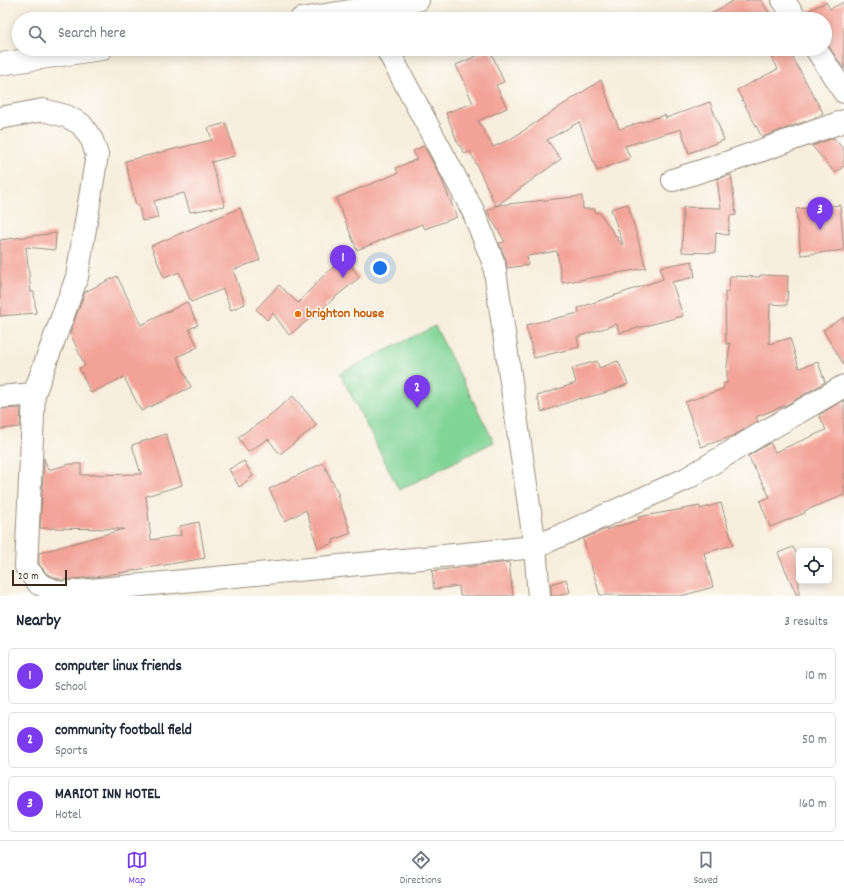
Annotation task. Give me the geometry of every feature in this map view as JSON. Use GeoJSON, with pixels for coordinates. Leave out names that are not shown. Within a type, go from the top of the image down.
{"type":"FeatureCollection","features":[{"type":"Feature","properties":{"kind":"main road"},"geometry":{"type":"LineString","coordinates":[[351,12],[418,0]]}},
{"type":"Feature","properties":{"kind":"main road"},"geometry":{"type":"LineString","coordinates":[[783,0],[791,12]]}},
{"type":"Feature","properties":{"kind":"main road"},"geometry":{"type":"LineString","coordinates":[[0,64],[54,56]]}},
{"type":"Feature","properties":{"kind":"main road"},"geometry":{"type":"LineString","coordinates":[[391,56],[473,211],[494,264],[535,547],[540,596]]}},
{"type":"Feature","properties":{"kind":"main road"},"geometry":{"type":"LineString","coordinates":[[821,56],[844,92]]}},
{"type":"Feature","properties":{"kind":"main road"},"geometry":{"type":"LineString","coordinates":[[0,118],[43,110],[66,116],[81,124],[92,140],[97,155],[77,277],[34,394],[26,567],[39,584],[60,593],[535,547],[686,479],[844,386]]}},
{"type":"Feature","properties":{"kind":"main road"},"geometry":{"type":"LineString","coordinates":[[673,180],[844,121]]}},
{"type":"Feature","properties":{"kind":"main road"},"geometry":{"type":"LineString","coordinates":[[0,397],[34,394]]}},
{"type":"Feature","properties":{"kind":"green space"},"geometry":{"type":"Polygon","coordinates":[[[435,326],[494,442],[399,490],[340,373],[435,326]]]}},
{"type":"Feature","properties":{"kind":"building"},"geometry":{"type":"Polygon","coordinates":[[[734,0],[761,0],[769,12],[714,12],[734,0]]]}},
{"type":"Feature","properties":{"kind":"building"},"geometry":{"type":"Polygon","coordinates":[[[826,2],[830,9],[844,2],[844,69],[832,51],[832,12],[806,12],[826,2]]]}},
{"type":"Feature","properties":{"kind":"building"},"geometry":{"type":"Polygon","coordinates":[[[476,56],[493,56],[504,82],[496,85],[507,108],[478,121],[493,147],[509,140],[601,80],[619,129],[665,115],[666,118],[710,102],[724,140],[689,153],[681,129],[625,146],[630,158],[597,171],[579,122],[547,140],[561,159],[496,206],[470,151],[465,154],[457,141],[446,113],[473,103],[456,65],[476,56]]]}},
{"type":"Feature","properties":{"kind":"building"},"geometry":{"type":"Polygon","coordinates":[[[772,56],[792,56],[823,113],[817,117],[762,137],[737,90],[778,69],[772,56]]]}},
{"type":"Feature","properties":{"kind":"building"},"geometry":{"type":"Polygon","coordinates":[[[226,123],[235,156],[211,162],[225,206],[190,212],[184,193],[154,201],[158,218],[142,221],[139,205],[136,205],[125,161],[212,140],[208,128],[226,123]]]}},
{"type":"Feature","properties":{"kind":"building"},"geometry":{"type":"Polygon","coordinates":[[[834,138],[844,150],[844,166],[835,173],[812,146],[834,138]]]}},
{"type":"Feature","properties":{"kind":"building"},"geometry":{"type":"Polygon","coordinates":[[[424,146],[441,178],[457,217],[425,229],[422,224],[357,250],[336,198],[398,173],[396,168],[417,159],[413,151],[424,146]]]}},
{"type":"Feature","properties":{"kind":"building"},"geometry":{"type":"Polygon","coordinates":[[[731,175],[736,215],[730,216],[728,235],[716,233],[715,253],[682,252],[683,207],[721,208],[717,179],[731,175]]]}},
{"type":"Feature","properties":{"kind":"building"},"geometry":{"type":"Polygon","coordinates":[[[582,196],[583,209],[595,209],[595,213],[599,212],[622,245],[623,244],[611,209],[628,204],[646,268],[562,283],[557,251],[527,256],[528,265],[507,268],[506,260],[499,243],[505,242],[487,211],[496,206],[582,196]]]}},
{"type":"Feature","properties":{"kind":"building"},"geometry":{"type":"Polygon","coordinates":[[[840,205],[844,250],[801,255],[796,209],[840,205]]]}},
{"type":"Feature","properties":{"kind":"building"},"geometry":{"type":"Polygon","coordinates":[[[240,208],[260,260],[233,270],[245,304],[231,310],[223,289],[191,302],[179,272],[164,278],[151,246],[240,208]]]}},
{"type":"Feature","properties":{"kind":"building"},"geometry":{"type":"Polygon","coordinates":[[[56,233],[55,250],[26,247],[31,292],[34,292],[36,313],[0,316],[0,240],[56,233]]]}},
{"type":"Feature","properties":{"kind":"building"},"geometry":{"type":"Polygon","coordinates":[[[344,258],[360,277],[327,304],[315,318],[313,316],[289,335],[273,313],[267,320],[256,309],[279,285],[298,303],[325,274],[344,258]]]}},
{"type":"Feature","properties":{"kind":"building"},"geometry":{"type":"Polygon","coordinates":[[[692,261],[695,277],[672,282],[683,316],[619,333],[617,324],[577,337],[579,347],[534,358],[526,325],[579,313],[578,308],[663,279],[660,267],[692,261]]]}},
{"type":"Feature","properties":{"kind":"building"},"geometry":{"type":"Polygon","coordinates":[[[760,275],[788,276],[787,305],[770,304],[769,344],[790,338],[799,368],[818,362],[825,382],[788,404],[756,417],[758,421],[733,436],[701,447],[685,402],[723,389],[724,383],[727,383],[727,366],[730,343],[726,344],[725,292],[729,292],[730,276],[760,277],[760,275]]]}},
{"type":"Feature","properties":{"kind":"building"},"geometry":{"type":"Polygon","coordinates":[[[117,276],[141,325],[187,302],[198,325],[189,329],[198,347],[177,357],[191,387],[141,411],[124,377],[91,393],[79,368],[85,366],[70,333],[85,292],[117,276]]]}},
{"type":"Feature","properties":{"kind":"building"},"geometry":{"type":"Polygon","coordinates":[[[844,317],[844,365],[823,330],[844,317]]]}},
{"type":"Feature","properties":{"kind":"building"},"geometry":{"type":"Polygon","coordinates":[[[597,361],[599,368],[618,361],[628,384],[604,393],[580,398],[542,412],[537,396],[576,383],[572,368],[597,361]]]}},
{"type":"Feature","properties":{"kind":"building"},"geometry":{"type":"Polygon","coordinates":[[[293,396],[317,425],[280,454],[268,439],[248,452],[238,437],[265,419],[293,396]]]}},
{"type":"Feature","properties":{"kind":"building"},"geometry":{"type":"Polygon","coordinates":[[[844,400],[844,495],[770,527],[760,501],[770,497],[748,456],[770,443],[775,452],[826,430],[819,415],[844,400]]]}},
{"type":"Feature","properties":{"kind":"building"},"geometry":{"type":"Polygon","coordinates":[[[21,408],[20,427],[0,429],[0,409],[21,408]]]}},
{"type":"Feature","properties":{"kind":"building"},"geometry":{"type":"Polygon","coordinates":[[[166,434],[182,485],[146,496],[151,540],[181,535],[180,526],[199,522],[205,558],[102,576],[62,580],[47,574],[39,564],[39,553],[124,529],[40,528],[44,458],[48,470],[70,464],[81,464],[81,475],[141,474],[132,445],[166,434]]]}},
{"type":"Feature","properties":{"kind":"building"},"geometry":{"type":"Polygon","coordinates":[[[244,461],[253,476],[239,487],[229,469],[244,461]]]}},
{"type":"Feature","properties":{"kind":"building"},"geometry":{"type":"Polygon","coordinates":[[[323,463],[339,495],[337,495],[351,533],[333,540],[334,543],[318,548],[306,510],[285,521],[269,489],[323,463]]]}},
{"type":"Feature","properties":{"kind":"building"},"geometry":{"type":"Polygon","coordinates":[[[721,503],[733,545],[704,553],[713,587],[681,596],[600,595],[583,539],[601,531],[639,520],[638,517],[700,506],[700,509],[721,503]]]}},
{"type":"Feature","properties":{"kind":"building"},"geometry":{"type":"Polygon","coordinates":[[[793,547],[796,553],[796,584],[799,584],[799,596],[797,596],[778,553],[793,547]]]}},
{"type":"Feature","properties":{"kind":"building"},"geometry":{"type":"Polygon","coordinates":[[[509,562],[513,596],[460,596],[459,586],[434,589],[432,571],[509,562]]]}},
{"type":"Feature","properties":{"kind":"building"},"geometry":{"type":"Polygon","coordinates":[[[566,579],[570,592],[559,596],[551,596],[551,584],[566,579]]]}},
{"type":"Feature","properties":{"kind":"place","name":"MARIOT INN HOTEL"},"geometry":{"type":"Point","coordinates":[820,230]}},
{"type":"Feature","properties":{"kind":"place","name":"computer linux friends"},"geometry":{"type":"Point","coordinates":[343,278]}},
{"type":"Feature","properties":{"kind":"place","name":"brighton house"},"geometry":{"type":"Point","coordinates":[298,314]}},
{"type":"Feature","properties":{"kind":"place","name":"community football field"},"geometry":{"type":"Point","coordinates":[417,408]}}]}
